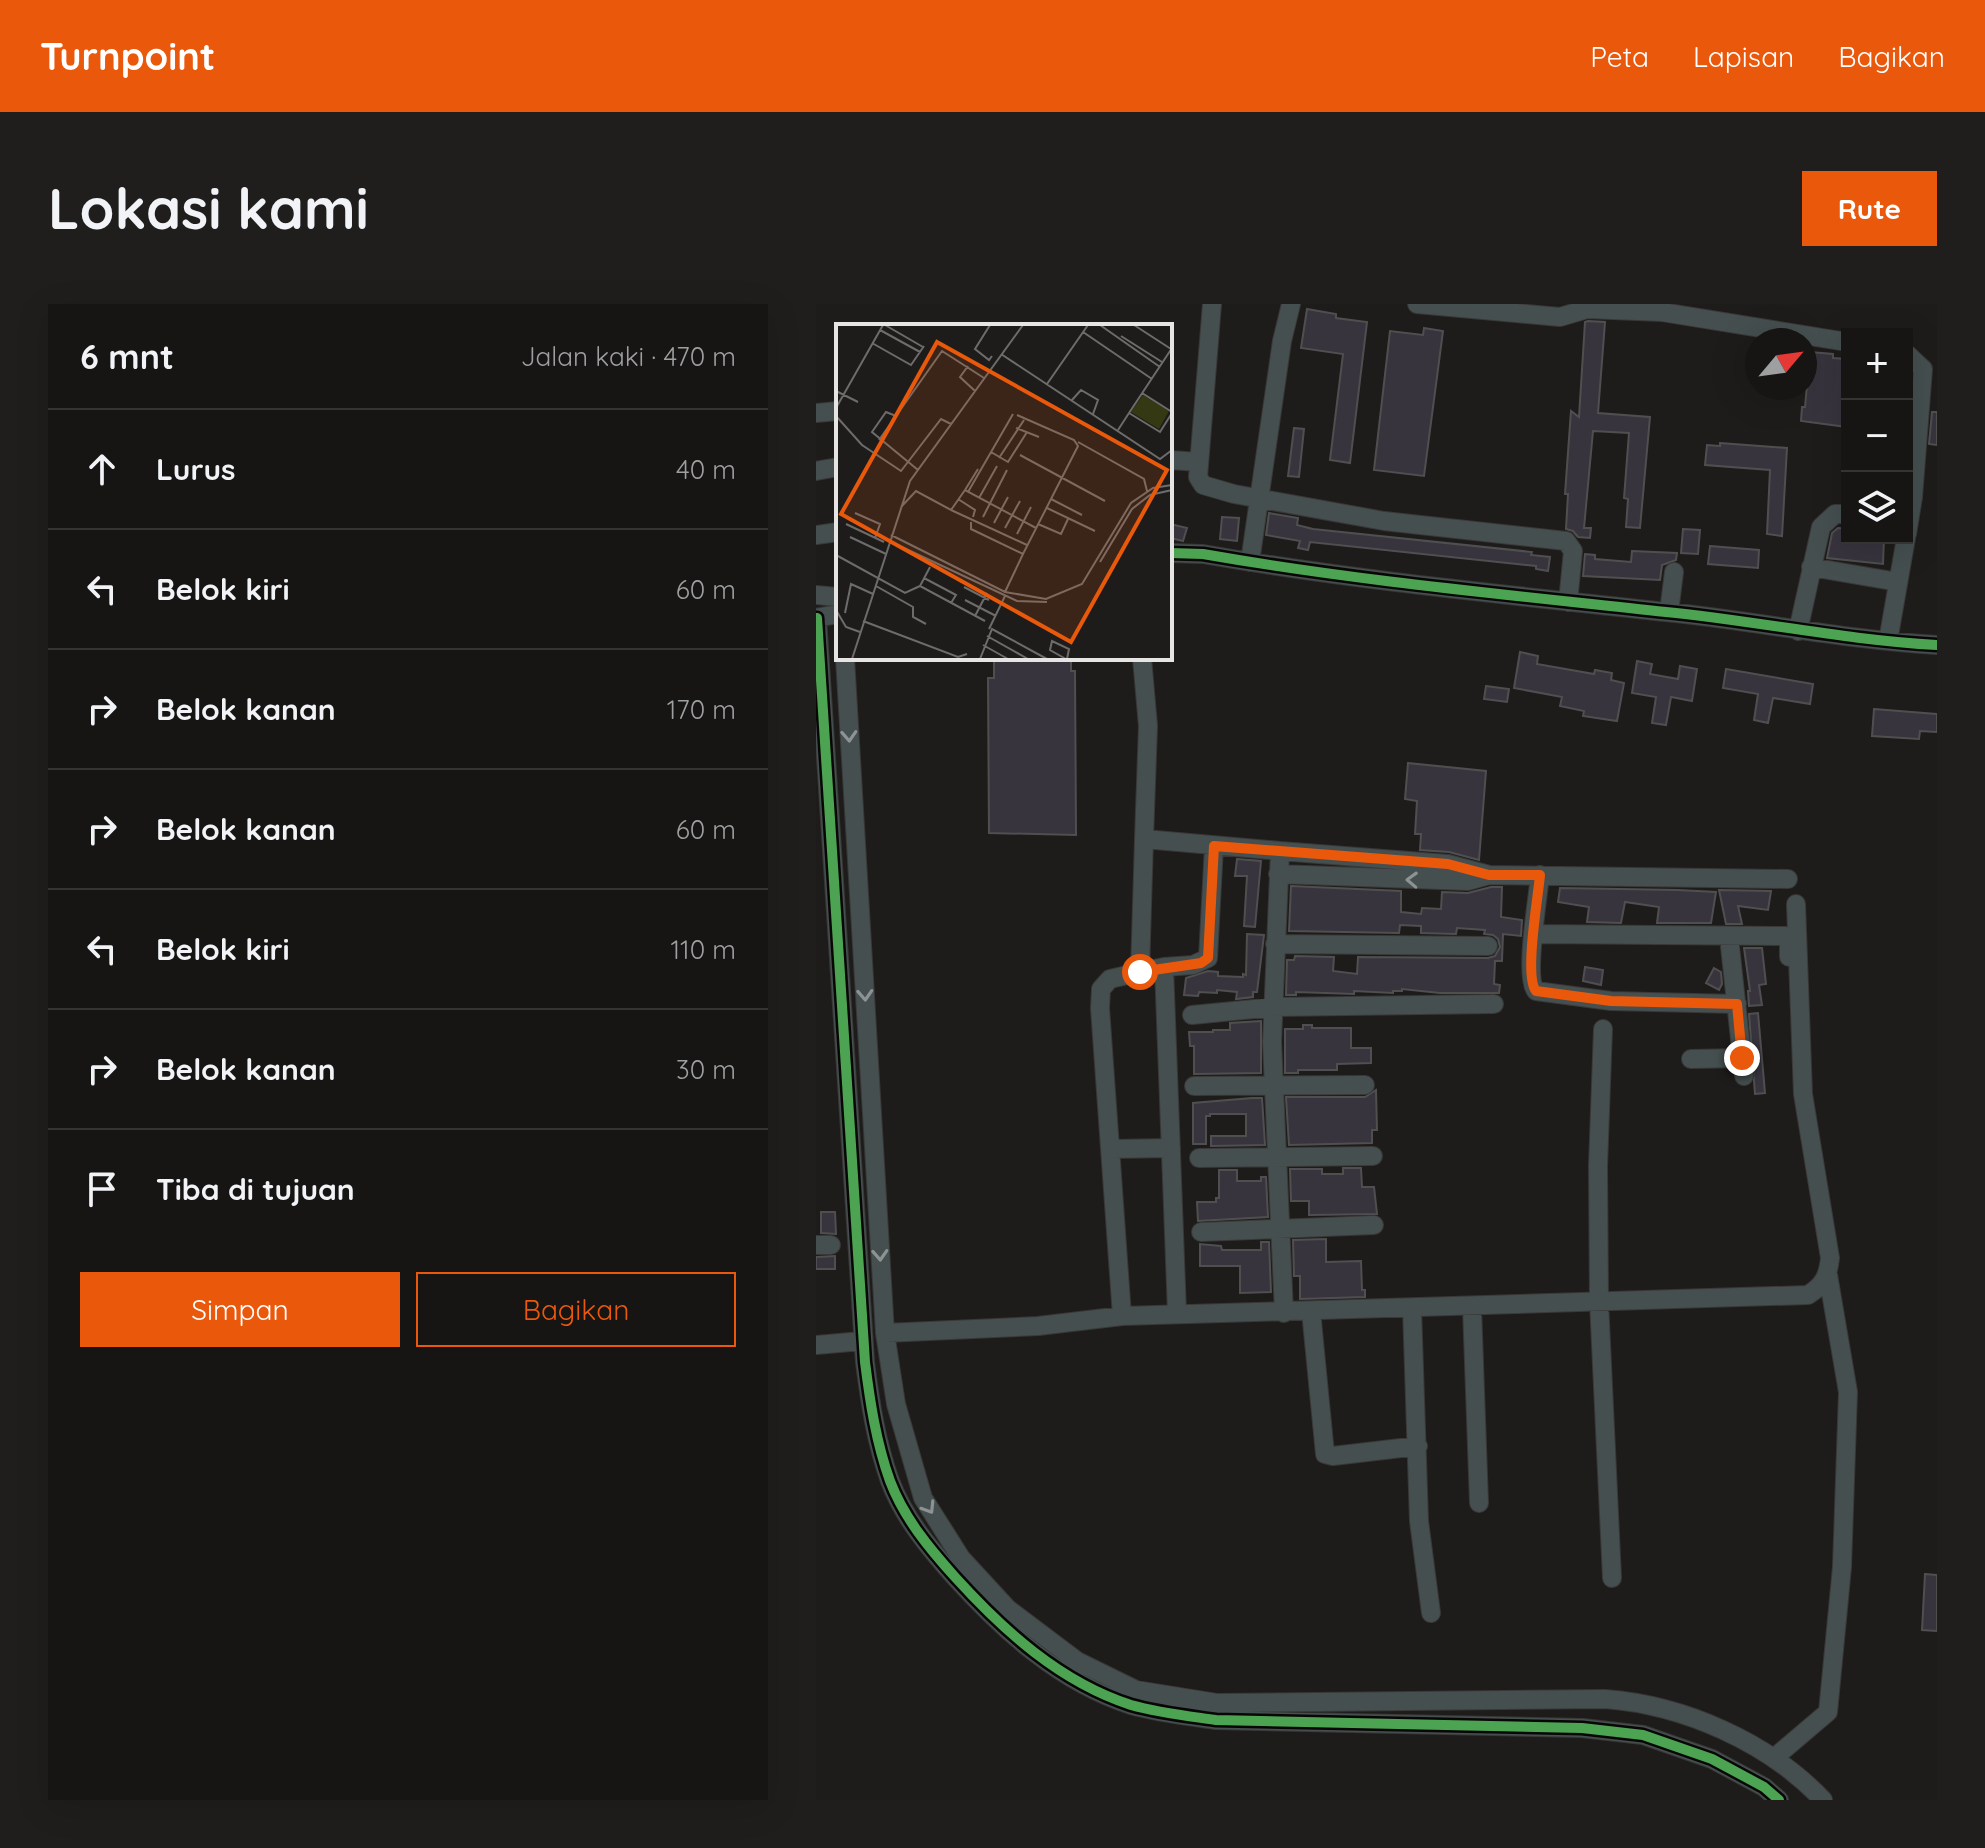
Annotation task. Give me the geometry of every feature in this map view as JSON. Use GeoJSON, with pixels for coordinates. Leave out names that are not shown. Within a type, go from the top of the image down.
{"type":"FeatureCollection","features":[{"type":"Feature","properties":{"kind":"street"},"geometry":{"type":"LineString","coordinates":[[1212,304],[1198,477],[1203,485],[1234,494],[1384,521],[1566,541],[1573,551],[1568,602]]}},
{"type":"Feature","properties":{"kind":"street"},"geometry":{"type":"LineString","coordinates":[[1250,562],[1282,341],[1291,304]]}},
{"type":"Feature","properties":{"kind":"street"},"geometry":{"type":"LineString","coordinates":[[1417,304],[1560,317],[1580,308],[1662,312],[1841,341]]}},
{"type":"Feature","properties":{"kind":"street"},"geometry":{"type":"LineString","coordinates":[[1913,360],[1923,369],[1913,472]]}},
{"type":"Feature","properties":{"kind":"street"},"geometry":{"type":"LineString","coordinates":[[816,413],[836,411]]}},
{"type":"Feature","properties":{"kind":"street"},"geometry":{"type":"LineString","coordinates":[[1172,460],[1199,462]]}},
{"type":"Feature","properties":{"kind":"street"},"geometry":{"type":"LineString","coordinates":[[816,471],[836,467]]}},
{"type":"Feature","properties":{"kind":"street"},"geometry":{"type":"LineString","coordinates":[[1798,631],[1821,527],[1835,514],[1841,514]]}},
{"type":"Feature","properties":{"kind":"street"},"geometry":{"type":"LineString","coordinates":[[816,535],[836,532]]}},
{"type":"Feature","properties":{"kind":"street"},"geometry":{"type":"LineString","coordinates":[[1888,641],[1905,544]]}},
{"type":"Feature","properties":{"kind":"street"},"geometry":{"type":"LineString","coordinates":[[1172,553],[1203,554],[1440,588],[1937,645]]}},
{"type":"Feature","properties":{"kind":"street"},"geometry":{"type":"LineString","coordinates":[[1811,567],[1898,582]]}},
{"type":"Feature","properties":{"kind":"street"},"geometry":{"type":"LineString","coordinates":[[1669,612],[1674,572]]}},
{"type":"Feature","properties":{"kind":"street"},"geometry":{"type":"LineString","coordinates":[[816,595],[836,597]]}},
{"type":"Feature","properties":{"kind":"street"},"geometry":{"type":"LineString","coordinates":[[836,614],[816,618],[862,1341],[871,1415],[887,1469],[905,1513],[919,1534],[978,1602],[1020,1643],[1096,1691],[1131,1705],[1216,1720],[1582,1728],[1643,1735],[1712,1759],[1764,1787],[1779,1800]]}},
{"type":"Feature","properties":{"kind":"street"},"geometry":{"type":"LineString","coordinates":[[845,660],[885,1333],[896,1404],[923,1498],[961,1558],[1019,1618],[1077,1661],[1136,1690],[1217,1703],[1605,1699],[1638,1702],[1724,1731],[1774,1758],[1806,1782],[1823,1800]]}},
{"type":"Feature","properties":{"kind":"street"},"geometry":{"type":"LineString","coordinates":[[1140,972],[1148,726],[1142,660]]}},
{"type":"Feature","properties":{"kind":"street"},"geometry":{"type":"LineString","coordinates":[[1144,839],[1448,864],[1489,875],[1788,879]]}},
{"type":"Feature","properties":{"kind":"street"},"geometry":{"type":"LineString","coordinates":[[1122,1316],[1101,989],[1110,979],[1164,967],[1201,963],[1210,953],[1214,846]]}},
{"type":"Feature","properties":{"kind":"street"},"geometry":{"type":"LineString","coordinates":[[1280,851],[1273,1087],[1284,1313]]}},
{"type":"Feature","properties":{"kind":"street"},"geometry":{"type":"LineString","coordinates":[[1278,874],[1468,881],[1489,875]]}},
{"type":"Feature","properties":{"kind":"street"},"geometry":{"type":"LineString","coordinates":[[1540,875],[1529,968],[1532,987],[1536,991],[1611,1001],[1737,1004]]}},
{"type":"Feature","properties":{"kind":"street"},"geometry":{"type":"LineString","coordinates":[[1774,1758],[1828,1712],[1842,1567],[1848,1392],[1803,1094],[1796,904]]}},
{"type":"Feature","properties":{"kind":"street"},"geometry":{"type":"LineString","coordinates":[[1535,934],[1786,936],[1789,939],[1794,1085]]}},
{"type":"Feature","properties":{"kind":"street"},"geometry":{"type":"LineString","coordinates":[[1691,1059],[1743,1067],[1729,937]]}},
{"type":"Feature","properties":{"kind":"street"},"geometry":{"type":"LineString","coordinates":[[1275,944],[1488,946]]}},
{"type":"Feature","properties":{"kind":"street"},"geometry":{"type":"LineString","coordinates":[[1164,967],[1177,1313]]}},
{"type":"Feature","properties":{"kind":"street"},"geometry":{"type":"LineString","coordinates":[[1192,1015],[1274,1007],[1494,1004]]}},
{"type":"Feature","properties":{"kind":"street"},"geometry":{"type":"LineString","coordinates":[[1603,1029],[1598,1166],[1599,1301],[1612,1578]]}},
{"type":"Feature","properties":{"kind":"street"},"geometry":{"type":"LineString","coordinates":[[1194,1086],[1365,1085]]}},
{"type":"Feature","properties":{"kind":"street"},"geometry":{"type":"LineString","coordinates":[[1111,1149],[1171,1148]]}},
{"type":"Feature","properties":{"kind":"street"},"geometry":{"type":"LineString","coordinates":[[1199,1158],[1373,1156]]}},
{"type":"Feature","properties":{"kind":"street"},"geometry":{"type":"LineString","coordinates":[[1201,1232],[1374,1225]]}},
{"type":"Feature","properties":{"kind":"street"},"geometry":{"type":"LineString","coordinates":[[885,1333],[1038,1326],[1177,1313],[1284,1313],[1808,1295],[1819,1288],[1828,1275]]}},
{"type":"Feature","properties":{"kind":"street"},"geometry":{"type":"LineString","coordinates":[[1472,1307],[1479,1503]]}},
{"type":"Feature","properties":{"kind":"street"},"geometry":{"type":"LineString","coordinates":[[1412,1308],[1419,1521],[1431,1613]]}},
{"type":"Feature","properties":{"kind":"street"},"geometry":{"type":"LineString","coordinates":[[1311,1311],[1325,1454],[1333,1456],[1418,1446]]}},
{"type":"Feature","properties":{"kind":"street"},"geometry":{"type":"LineString","coordinates":[[816,1345],[862,1341]]}},
{"type":"Feature","properties":{"kind":"building"},"geometry":{"type":"Polygon","coordinates":[[[1307,309],[1336,314],[1336,318],[1367,322],[1350,463],[1330,460],[1343,354],[1301,348],[1307,309]]]}},
{"type":"Feature","properties":{"kind":"building"},"geometry":{"type":"Polygon","coordinates":[[[1585,322],[1605,322],[1598,413],[1650,417],[1640,528],[1626,527],[1628,499],[1624,498],[1629,433],[1593,431],[1584,528],[1591,528],[1590,538],[1578,537],[1566,529],[1568,494],[1565,494],[1571,411],[1579,417],[1585,322]]]}},
{"type":"Feature","properties":{"kind":"building"},"geometry":{"type":"Polygon","coordinates":[[[1424,328],[1443,331],[1424,476],[1374,470],[1390,331],[1423,335],[1424,328]]]}},
{"type":"Feature","properties":{"kind":"building"},"geometry":{"type":"Polygon","coordinates":[[[1817,353],[1833,354],[1833,358],[1841,359],[1841,426],[1801,421],[1802,407],[1805,407],[1806,400],[1817,400],[1817,353]]]}},
{"type":"Feature","properties":{"kind":"building"},"geometry":{"type":"Polygon","coordinates":[[[1932,412],[1937,412],[1937,445],[1929,444],[1932,412]]]}},
{"type":"Feature","properties":{"kind":"building"},"geometry":{"type":"Polygon","coordinates":[[[1294,428],[1304,429],[1299,477],[1288,476],[1294,428]]]}},
{"type":"Feature","properties":{"kind":"building"},"geometry":{"type":"Polygon","coordinates":[[[1720,443],[1787,448],[1782,536],[1767,534],[1770,470],[1705,465],[1707,445],[1720,446],[1720,443]]]}},
{"type":"Feature","properties":{"kind":"building"},"geometry":{"type":"Polygon","coordinates":[[[1269,513],[1298,518],[1297,525],[1313,529],[1532,552],[1531,555],[1550,557],[1548,571],[1536,569],[1536,566],[1310,542],[1308,550],[1298,548],[1300,541],[1266,535],[1269,513]]]}},
{"type":"Feature","properties":{"kind":"building"},"geometry":{"type":"Polygon","coordinates":[[[1222,517],[1239,518],[1237,541],[1220,539],[1222,517]]]}},
{"type":"Feature","properties":{"kind":"building"},"geometry":{"type":"Polygon","coordinates":[[[1172,524],[1187,528],[1183,541],[1172,538],[1172,524]]]}},
{"type":"Feature","properties":{"kind":"building"},"geometry":{"type":"Polygon","coordinates":[[[1841,528],[1841,544],[1884,544],[1883,564],[1827,558],[1832,533],[1841,528]]]}},
{"type":"Feature","properties":{"kind":"building"},"geometry":{"type":"Polygon","coordinates":[[[1683,529],[1700,530],[1698,554],[1681,553],[1683,529]]]}},
{"type":"Feature","properties":{"kind":"building"},"geometry":{"type":"Polygon","coordinates":[[[1710,546],[1759,550],[1758,568],[1708,564],[1710,546]]]}},
{"type":"Feature","properties":{"kind":"building"},"geometry":{"type":"Polygon","coordinates":[[[1632,551],[1677,553],[1676,560],[1662,565],[1660,580],[1583,576],[1585,554],[1595,555],[1595,559],[1631,562],[1632,551]]]}},
{"type":"Feature","properties":{"kind":"building"},"geometry":{"type":"Polygon","coordinates":[[[1520,652],[1538,656],[1537,664],[1594,674],[1595,670],[1612,673],[1611,680],[1624,683],[1617,721],[1583,716],[1584,711],[1560,706],[1562,697],[1514,688],[1520,652]]]}},
{"type":"Feature","properties":{"kind":"building"},"geometry":{"type":"Polygon","coordinates":[[[994,660],[1071,660],[1071,671],[1075,671],[1076,835],[989,833],[988,678],[994,678],[994,660]]]}},
{"type":"Feature","properties":{"kind":"building"},"geometry":{"type":"Polygon","coordinates":[[[1637,661],[1652,664],[1650,674],[1678,679],[1680,666],[1697,669],[1692,701],[1671,697],[1666,725],[1652,723],[1656,697],[1632,693],[1637,661]]]}},
{"type":"Feature","properties":{"kind":"building"},"geometry":{"type":"Polygon","coordinates":[[[1726,669],[1813,684],[1810,704],[1773,698],[1768,723],[1754,720],[1758,694],[1723,688],[1726,669]]]}},
{"type":"Feature","properties":{"kind":"building"},"geometry":{"type":"Polygon","coordinates":[[[1486,686],[1509,689],[1507,702],[1484,699],[1486,686]]]}},
{"type":"Feature","properties":{"kind":"building"},"geometry":{"type":"Polygon","coordinates":[[[1874,709],[1937,714],[1937,732],[1920,731],[1919,739],[1872,736],[1874,709]]]}},
{"type":"Feature","properties":{"kind":"building"},"geometry":{"type":"Polygon","coordinates":[[[1408,763],[1486,771],[1479,860],[1449,852],[1420,850],[1421,834],[1415,834],[1417,801],[1405,799],[1408,763]]]}},
{"type":"Feature","properties":{"kind":"building"},"geometry":{"type":"Polygon","coordinates":[[[1237,859],[1261,861],[1255,927],[1244,926],[1247,876],[1235,876],[1237,859]]]}},
{"type":"Feature","properties":{"kind":"building"},"geometry":{"type":"Polygon","coordinates":[[[1291,886],[1401,891],[1401,912],[1421,914],[1422,908],[1441,909],[1442,892],[1468,893],[1502,887],[1501,917],[1522,920],[1521,936],[1503,934],[1502,961],[1495,961],[1494,984],[1500,985],[1499,993],[1440,993],[1402,989],[1393,993],[1296,992],[1296,995],[1286,995],[1287,960],[1294,960],[1295,956],[1334,957],[1333,971],[1357,974],[1358,957],[1488,958],[1495,956],[1500,947],[1498,939],[1484,934],[1485,930],[1457,928],[1456,934],[1421,933],[1421,926],[1400,925],[1399,933],[1289,931],[1291,886]]]}},
{"type":"Feature","properties":{"kind":"building"},"geometry":{"type":"Polygon","coordinates":[[[1560,888],[1716,892],[1711,923],[1657,923],[1659,907],[1625,902],[1621,923],[1587,922],[1589,907],[1558,902],[1560,888]]]}},
{"type":"Feature","properties":{"kind":"building"},"geometry":{"type":"Polygon","coordinates":[[[1719,890],[1771,891],[1768,910],[1738,906],[1742,924],[1726,924],[1719,890]]]}},
{"type":"Feature","properties":{"kind":"building"},"geometry":{"type":"Polygon","coordinates":[[[1247,934],[1264,935],[1257,992],[1253,992],[1253,997],[1236,999],[1237,992],[1217,990],[1217,993],[1199,992],[1198,996],[1184,995],[1186,978],[1208,971],[1218,972],[1218,976],[1246,975],[1247,934]]]}},
{"type":"Feature","properties":{"kind":"building"},"geometry":{"type":"Polygon","coordinates":[[[1744,948],[1762,948],[1766,984],[1759,985],[1762,1005],[1749,1006],[1744,948]]]}},
{"type":"Feature","properties":{"kind":"building"},"geometry":{"type":"Polygon","coordinates":[[[1585,967],[1603,970],[1601,985],[1583,981],[1585,967]]]}},
{"type":"Feature","properties":{"kind":"building"},"geometry":{"type":"Polygon","coordinates":[[[1714,968],[1721,972],[1719,990],[1706,983],[1714,968]]]}},
{"type":"Feature","properties":{"kind":"building"},"geometry":{"type":"Polygon","coordinates":[[[1758,1013],[1765,1093],[1755,1094],[1749,1014],[1758,1013]]]}},
{"type":"Feature","properties":{"kind":"building"},"geometry":{"type":"Polygon","coordinates":[[[1261,1021],[1261,1073],[1194,1074],[1194,1046],[1190,1046],[1189,1032],[1230,1030],[1230,1023],[1261,1021]]]}},
{"type":"Feature","properties":{"kind":"building"},"geometry":{"type":"Polygon","coordinates":[[[1303,1025],[1312,1025],[1312,1028],[1351,1028],[1351,1048],[1371,1048],[1371,1063],[1337,1064],[1337,1070],[1285,1073],[1285,1029],[1303,1029],[1303,1025]]]}},
{"type":"Feature","properties":{"kind":"building"},"geometry":{"type":"Polygon","coordinates":[[[1376,1090],[1377,1130],[1372,1130],[1372,1143],[1289,1145],[1286,1097],[1365,1097],[1376,1090]]]}},
{"type":"Feature","properties":{"kind":"building"},"geometry":{"type":"Polygon","coordinates":[[[1262,1098],[1265,1145],[1211,1146],[1211,1136],[1246,1136],[1246,1114],[1206,1116],[1206,1144],[1193,1144],[1193,1103],[1262,1098]]]}},
{"type":"Feature","properties":{"kind":"building"},"geometry":{"type":"Polygon","coordinates":[[[1343,1168],[1361,1168],[1362,1187],[1374,1187],[1377,1214],[1309,1215],[1309,1201],[1291,1201],[1290,1169],[1322,1169],[1322,1174],[1343,1174],[1343,1168]]]}},
{"type":"Feature","properties":{"kind":"building"},"geometry":{"type":"Polygon","coordinates":[[[1219,1170],[1237,1170],[1237,1181],[1261,1181],[1261,1177],[1266,1177],[1268,1217],[1198,1221],[1197,1202],[1216,1202],[1219,1198],[1219,1170]]]}},
{"type":"Feature","properties":{"kind":"building"},"geometry":{"type":"Polygon","coordinates":[[[821,1212],[835,1212],[836,1234],[821,1233],[821,1212]]]}},
{"type":"Feature","properties":{"kind":"building"},"geometry":{"type":"Polygon","coordinates":[[[1326,1239],[1326,1262],[1361,1261],[1365,1297],[1300,1299],[1300,1276],[1294,1276],[1293,1240],[1326,1239]]]}},
{"type":"Feature","properties":{"kind":"building"},"geometry":{"type":"Polygon","coordinates":[[[1261,1242],[1269,1242],[1271,1292],[1240,1293],[1240,1266],[1200,1266],[1200,1244],[1221,1246],[1222,1250],[1261,1250],[1261,1242]]]}},
{"type":"Feature","properties":{"kind":"building"},"geometry":{"type":"Polygon","coordinates":[[[835,1256],[835,1269],[816,1269],[816,1257],[835,1256]]]}},
{"type":"Feature","properties":{"kind":"building"},"geometry":{"type":"Polygon","coordinates":[[[1925,1574],[1937,1575],[1937,1631],[1922,1630],[1925,1574]]]}},
{"type":"Feature","properties":{"kind":"cycle path"},"geometry":{"type":"LineString","coordinates":[[1172,553],[1203,554],[1377,580],[1937,645]]}},
{"type":"Feature","properties":{"kind":"cycle path"},"geometry":{"type":"LineString","coordinates":[[817,618],[865,1362],[874,1422],[890,1481],[910,1520],[936,1555],[993,1617],[1035,1653],[1080,1683],[1131,1705],[1216,1720],[1582,1728],[1643,1735],[1712,1759],[1764,1787],[1779,1800]]}},
{"type":"Feature","properties":{"kind":"route"},"geometry":{"type":"LineString","coordinates":[[1140,972],[1158,967],[1193,965],[1208,958],[1214,846],[1448,864],[1489,875],[1540,875],[1529,968],[1532,987],[1536,991],[1611,1001],[1737,1004],[1742,1058]]}}]}
